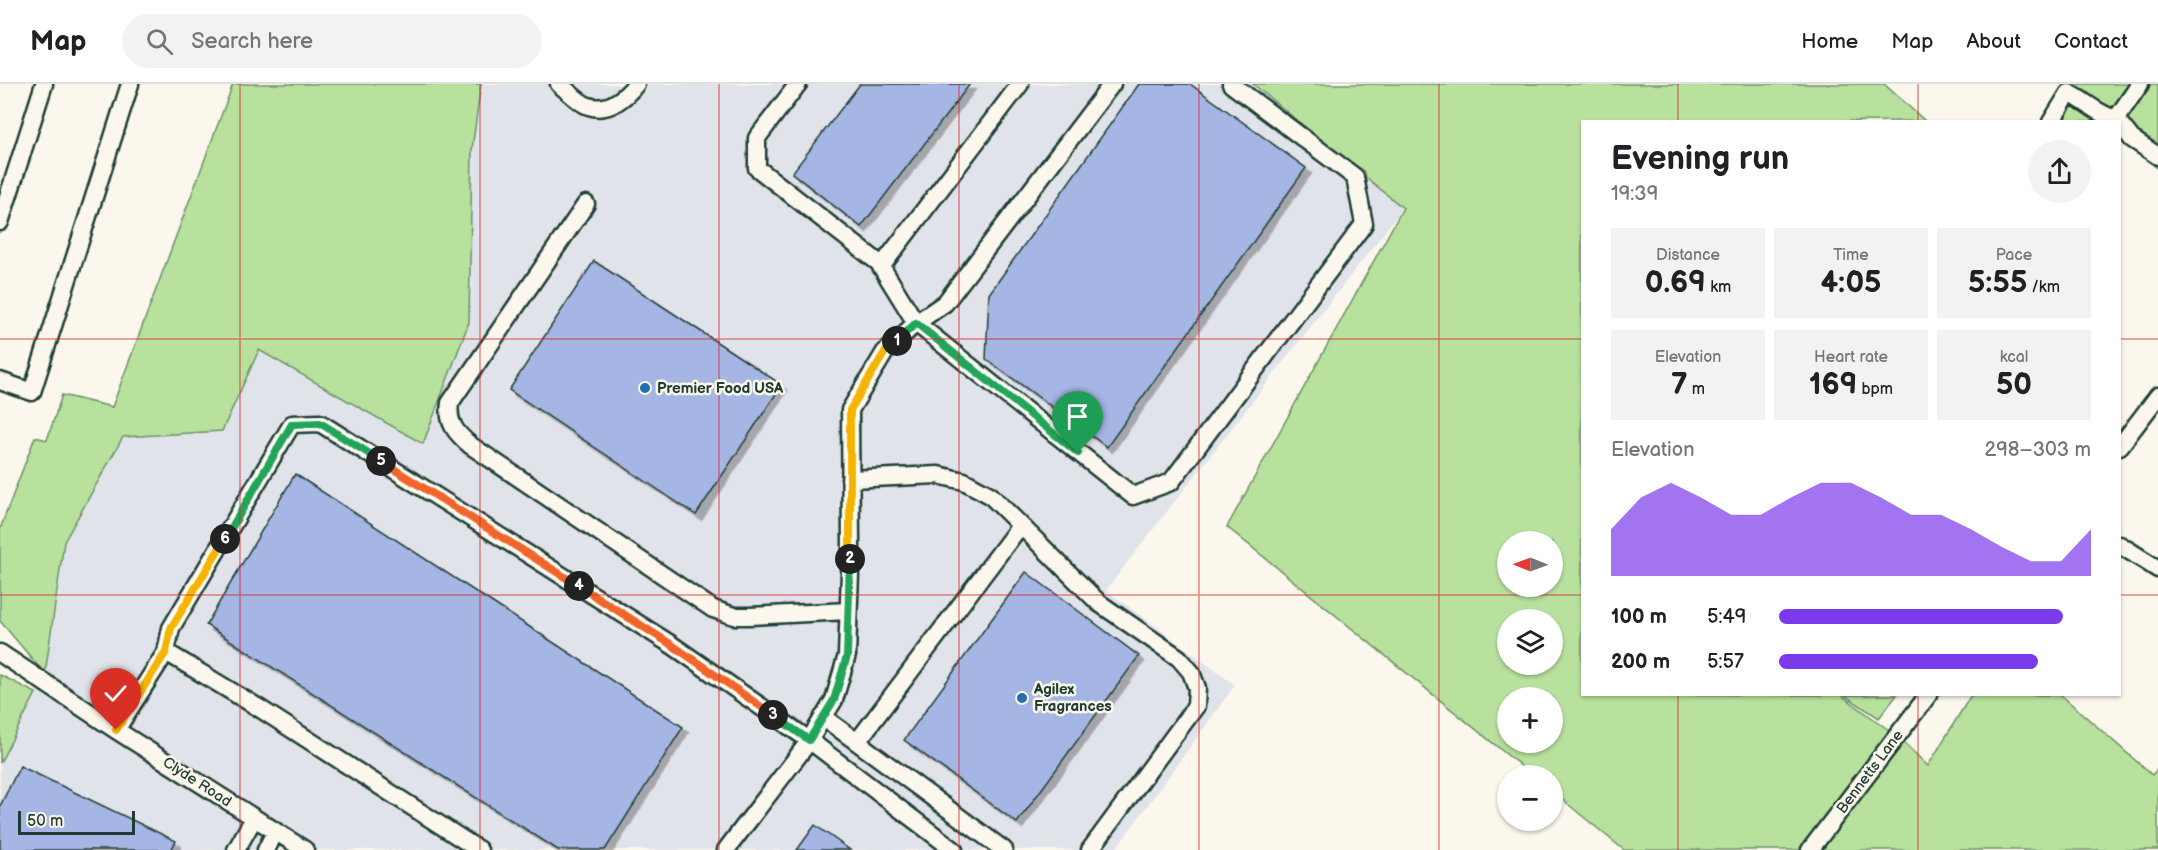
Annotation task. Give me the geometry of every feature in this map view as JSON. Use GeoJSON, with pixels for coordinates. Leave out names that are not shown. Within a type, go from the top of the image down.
{"type":"FeatureCollection","features":[{"type":"Feature","properties":{"kind":"street"},"geometry":{"type":"LineString","coordinates":[[0,222],[44,84]]}},
{"type":"Feature","properties":{"kind":"street"},"geometry":{"type":"LineString","coordinates":[[0,381],[32,392],[130,84]]}},
{"type":"Feature","properties":{"kind":"street"},"geometry":{"type":"LineString","coordinates":[[559,84],[585,105],[600,108],[615,104],[636,84]]}},
{"type":"Feature","properties":{"kind":"street"},"geometry":{"type":"LineString","coordinates":[[798,84],[757,138],[757,168],[879,263],[916,323],[1133,496],[1171,482],[1364,224],[1355,177],[1231,84]]}},
{"type":"Feature","properties":{"kind":"street"},"geometry":{"type":"LineString","coordinates":[[881,267],[1020,84]]}},
{"type":"Feature","properties":{"kind":"street"},"geometry":{"type":"LineString","coordinates":[[726,850],[809,740],[834,700],[847,656],[850,410],[885,352],[916,323],[945,303],[1112,84]]}},
{"type":"Feature","properties":{"kind":"street"},"geometry":{"type":"LineString","coordinates":[[2119,120],[2140,84]]}},
{"type":"Feature","properties":{"kind":"street"},"geometry":{"type":"LineString","coordinates":[[2051,120],[2069,93],[2083,100],[2102,115],[2115,120]]}},
{"type":"Feature","properties":{"kind":"street"},"geometry":{"type":"LineString","coordinates":[[2121,125],[2132,139],[2158,156]]}},
{"type":"Feature","properties":{"kind":"street"},"geometry":{"type":"LineString","coordinates":[[586,204],[450,403],[448,414],[457,434],[713,609],[734,616],[848,611]]}},
{"type":"Feature","properties":{"kind":"street"},"geometry":{"type":"LineString","coordinates":[[2121,445],[2158,396]]}},
{"type":"Feature","properties":{"kind":"street"},"geometry":{"type":"LineString","coordinates":[[116,730],[166,652],[171,628],[292,424],[320,423],[672,645],[809,740],[954,850]]}},
{"type":"Feature","properties":{"kind":"street"},"geometry":{"type":"LineString","coordinates":[[850,479],[938,475],[964,481],[990,495],[1099,603],[1179,658],[1191,672],[1197,688],[1196,706],[1090,850]]}},
{"type":"Feature","properties":{"kind":"street"},"geometry":{"type":"LineString","coordinates":[[857,742],[1020,526]]}},
{"type":"Feature","properties":{"kind":"street"},"geometry":{"type":"LineString","coordinates":[[2121,546],[2158,569]]}},
{"type":"Feature","properties":{"kind":"street"},"geometry":{"type":"LineString","coordinates":[[166,652],[259,708],[479,850]]}},
{"type":"Feature","properties":{"kind":"street","name":"Clyde Road"},"geometry":{"type":"LineString","coordinates":[[0,654],[305,850]]}},
{"type":"Feature","properties":{"kind":"street","name":"Bennetts Lane"},"geometry":{"type":"LineString","coordinates":[[1810,850],[1927,696]]}},
{"type":"Feature","properties":{"kind":"street"},"geometry":{"type":"LineString","coordinates":[[823,717],[1004,850]]}},
{"type":"Feature","properties":{"kind":"street"},"geometry":{"type":"LineString","coordinates":[[236,850],[254,818]]}},
{"type":"Feature","properties":{"kind":"street"},"geometry":{"type":"LineString","coordinates":[[266,850],[275,832]]}},
{"type":"Feature","properties":{"kind":"shaded area"},"geometry":{"type":"Polygon","coordinates":[[[481,84],[1253,84],[1403,208],[1106,590],[1235,685],[1115,850],[0,850],[0,763],[45,674],[64,542],[123,437],[222,431],[259,350],[422,444],[481,84]]]}},
{"type":"Feature","properties":{"kind":"green space"},"geometry":{"type":"Polygon","coordinates":[[[233,84],[481,84],[472,149],[469,322],[423,444],[259,350],[222,431],[123,437],[64,542],[45,674],[0,621],[0,529],[35,437],[47,440],[62,395],[112,407],[233,84]]]}},
{"type":"Feature","properties":{"kind":"green space"},"geometry":{"type":"Polygon","coordinates":[[[1253,84],[1884,84],[1924,120],[1581,120],[1581,696],[1842,696],[1897,736],[1928,766],[1970,696],[2062,696],[2152,775],[2158,768],[2158,850],[1624,850],[1563,800],[1563,765],[1520,765],[1505,753],[1563,753],[1563,687],[1497,687],[1497,747],[1227,527],[1403,208],[1253,84]]]}},
{"type":"Feature","properties":{"kind":"green space"},"geometry":{"type":"Polygon","coordinates":[[[2077,84],[2158,84],[2158,169],[2121,138],[2121,120],[2054,120],[2077,84]]]}},
{"type":"Feature","properties":{"kind":"green space"},"geometry":{"type":"Polygon","coordinates":[[[0,675],[36,693],[0,763],[0,675]]]}},
{"type":"Feature","properties":{"kind":"green space"},"geometry":{"type":"Polygon","coordinates":[[[1846,696],[1896,696],[1879,718],[1846,696]]]}},
{"type":"Feature","properties":{"kind":"building"},"geometry":{"type":"Polygon","coordinates":[[[860,84],[970,84],[861,227],[792,173],[860,84]]]}},
{"type":"Feature","properties":{"kind":"building"},"geometry":{"type":"Polygon","coordinates":[[[1139,84],[1190,84],[1306,168],[1107,447],[986,359],[989,294],[1139,84]]]}},
{"type":"Feature","properties":{"kind":"building","name":"Premier Food USA"},"geometry":{"type":"Polygon","coordinates":[[[594,261],[782,385],[696,515],[509,390],[594,261]]]}},
{"type":"Feature","properties":{"kind":"building"},"geometry":{"type":"Polygon","coordinates":[[[295,474],[683,727],[605,850],[558,850],[206,625],[295,474]]]}},
{"type":"Feature","properties":{"kind":"building","name":"Agilex Fragrances"},"geometry":{"type":"Polygon","coordinates":[[[1026,572],[1139,656],[1017,823],[904,740],[1026,572]]]}},
{"type":"Feature","properties":{"kind":"building"},"geometry":{"type":"Polygon","coordinates":[[[20,766],[176,841],[171,850],[0,850],[0,806],[20,766]]]}},
{"type":"Feature","properties":{"kind":"building"},"geometry":{"type":"Polygon","coordinates":[[[815,825],[850,850],[797,850],[815,825]]]}},
{"type":"Feature","properties":{"kind":"place","name":"Premier Food USA"},"geometry":{"type":"Point","coordinates":[645,388]}},
{"type":"Feature","properties":{"kind":"place","name":"Agilex Fragrances"},"geometry":{"type":"Point","coordinates":[1022,698]}},
{"type":"Feature","properties":{"kind":"route"},"geometry":{"type":"LineString","coordinates":[[116,730],[166,652],[171,628],[292,424],[320,423],[672,645],[809,740],[834,700],[847,656],[850,410],[885,352],[916,323],[1078,453]]}}]}
